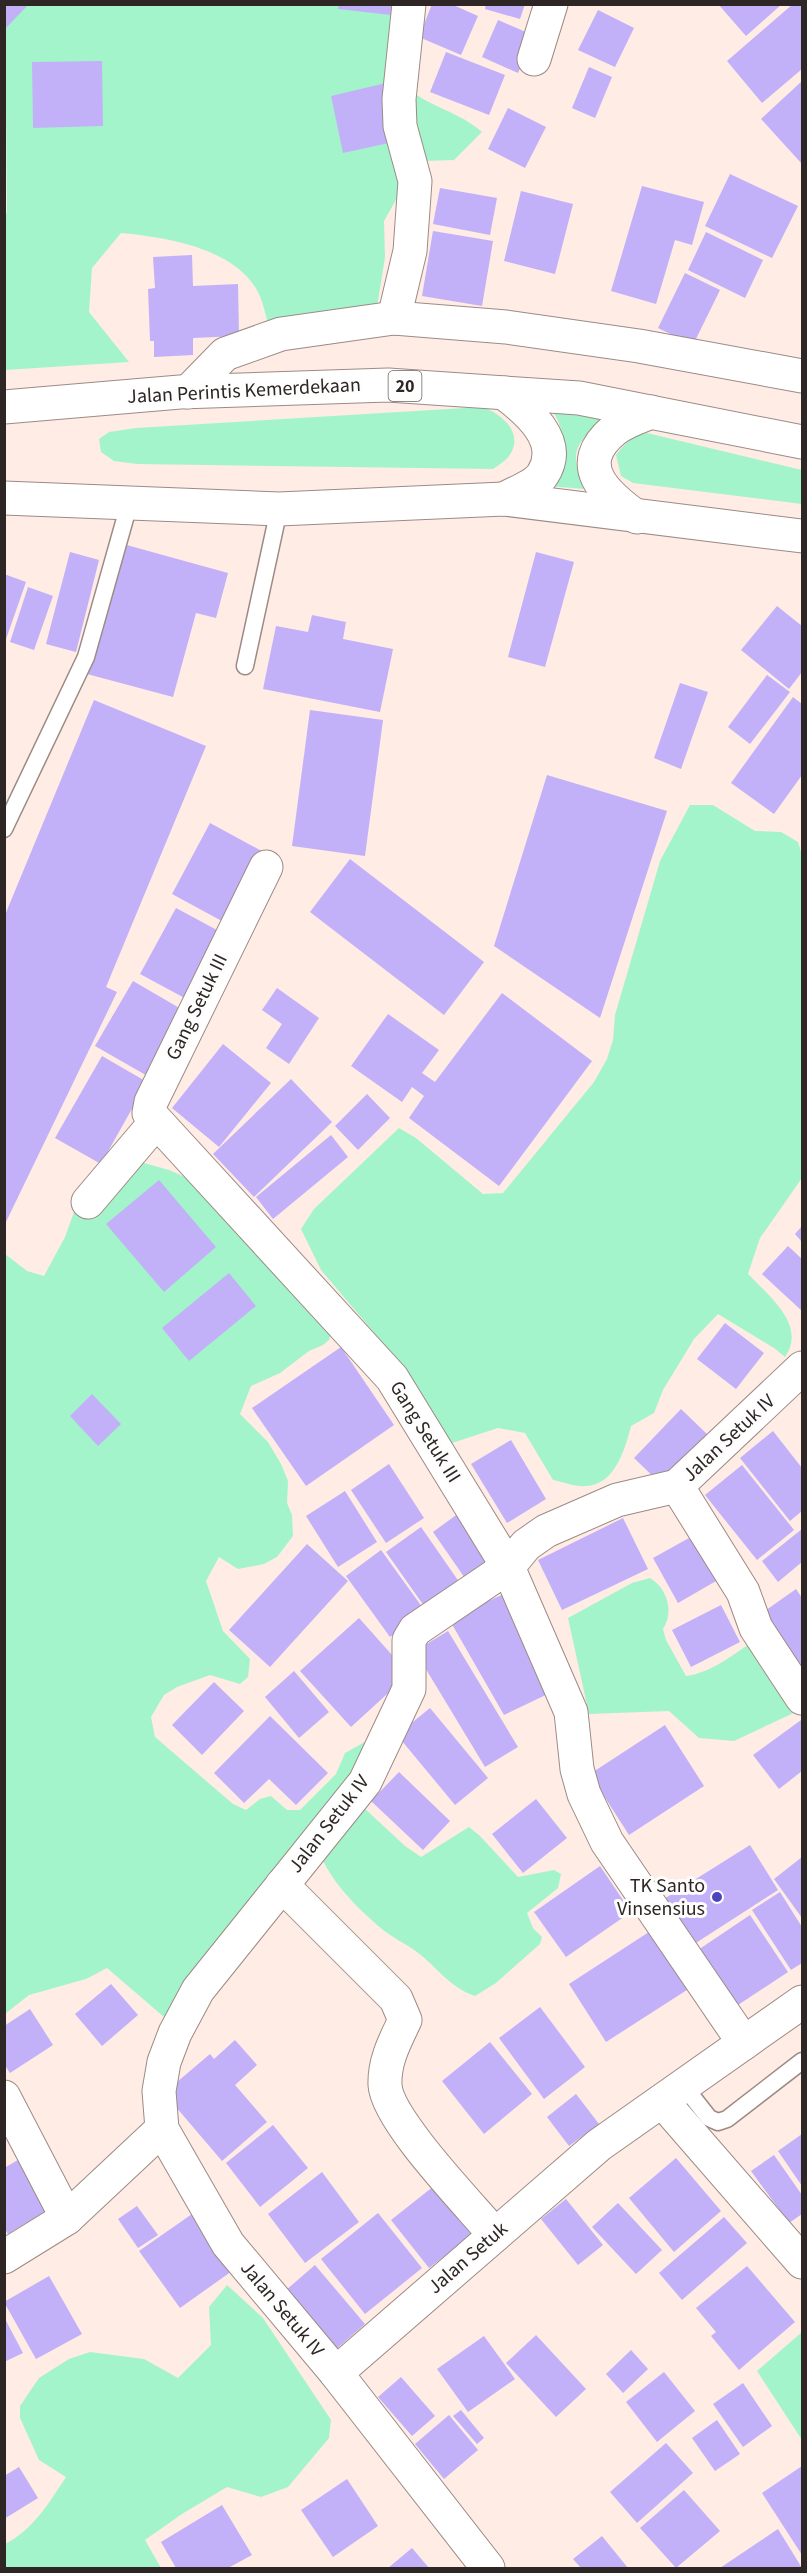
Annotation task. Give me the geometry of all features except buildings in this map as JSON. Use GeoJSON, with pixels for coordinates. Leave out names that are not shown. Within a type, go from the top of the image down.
{"type":"FeatureCollection","features":[{"type":"Feature","properties":{"kind":"main road"},"geometry":{"type":"LineString","coordinates":[[394,318],[410,251],[415,181],[400,126],[399,99],[408,4]]}},
{"type":"Feature","properties":{"kind":"main road"},"geometry":{"type":"LineString","coordinates":[[534,59],[551,4]]}},
{"type":"Feature","properties":{"kind":"main road"},"geometry":{"type":"LineString","coordinates":[[188,392],[225,354],[281,334],[394,318],[506,327],[628,344],[802,376]]}},
{"type":"Feature","properties":{"kind":"main road","name":"Jalan Perintis Kemerdekaan"},"geometry":{"type":"LineString","coordinates":[[4,407],[188,392],[388,385],[579,398],[802,442]]}},
{"type":"Feature","properties":{"kind":"main road"},"geometry":{"type":"LineString","coordinates":[[504,393],[529,412],[543,431],[549,460],[543,475],[504,499]]}},
{"type":"Feature","properties":{"kind":"main road"},"geometry":{"type":"LineString","coordinates":[[637,517],[614,500],[599,484],[595,466],[598,445],[615,428],[651,412]]}},
{"type":"Feature","properties":{"kind":"main road"},"geometry":{"type":"LineString","coordinates":[[4,498],[130,501],[279,509],[504,499],[802,536]]}},
{"type":"Feature","properties":{"kind":"main road","name":"Gang Setuk III"},"geometry":{"type":"LineString","coordinates":[[266,867],[151,1102],[149,1113],[155,1123],[392,1378],[508,1567],[571,1712],[579,1778],[584,1794],[607,1842],[744,2043]]}},
{"type":"Feature","properties":{"kind":"main road"},"geometry":{"type":"LineString","coordinates":[[88,1202],[155,1123]]}},
{"type":"Feature","properties":{"kind":"main road","name":"Jalan Setuk IV"},"geometry":{"type":"LineString","coordinates":[[336,2373],[228,2244],[162,2129],[159,2091],[164,2062],[175,2033],[198,1990],[365,1782],[409,1689],[410,1640],[415,1630],[508,1567],[526,1545],[546,1531],[617,1500],[677,1486],[802,1368]]}},
{"type":"Feature","properties":{"kind":"main road"},"geometry":{"type":"LineString","coordinates":[[677,1486],[743,1592],[756,1628],[802,1698]]}},
{"type":"Feature","properties":{"kind":"main road"},"geometry":{"type":"LineString","coordinates":[[282,1885],[396,1999],[405,2020],[389,2055],[385,2086],[394,2113],[495,2235]]}},
{"type":"Feature","properties":{"kind":"main road","name":"Jalan Setuk"},"geometry":{"type":"LineString","coordinates":[[336,2373],[598,2145],[802,2002]]}},
{"type":"Feature","properties":{"kind":"main road"},"geometry":{"type":"LineString","coordinates":[[672,2093],[802,2262]]}},
{"type":"Feature","properties":{"kind":"main road"},"geometry":{"type":"LineString","coordinates":[[4,2097],[67,2218]]}},
{"type":"Feature","properties":{"kind":"main road"},"geometry":{"type":"LineString","coordinates":[[4,2257],[67,2218],[162,2129]]}},
{"type":"Feature","properties":{"kind":"main road"},"geometry":{"type":"LineString","coordinates":[[336,2373],[488,2568]]}},
{"type":"Feature","properties":{"kind":"lane"},"geometry":{"type":"LineString","coordinates":[[4,829],[86,657],[130,501]]}},
{"type":"Feature","properties":{"kind":"lane"},"geometry":{"type":"LineString","coordinates":[[245,666],[279,509]]}},
{"type":"Feature","properties":{"kind":"lane"},"geometry":{"type":"LineString","coordinates":[[672,2093],[718,2122],[727,2119],[802,2061]]}},
{"type":"Feature","properties":{"kind":"green space"},"geometry":{"type":"Polygon","coordinates":[[[5,5],[415,5],[406,87],[424,100],[464,119],[482,132],[454,160],[424,161],[406,182],[384,221],[385,257],[377,307],[270,330],[259,294],[249,278],[234,266],[217,256],[178,242],[121,233],[92,268],[89,312],[129,362],[5,370],[4,216],[7,213],[5,5]]]}},
{"type":"Feature","properties":{"kind":"green space"},"geometry":{"type":"Polygon","coordinates":[[[482,407],[502,418],[512,430],[514,437],[510,455],[493,469],[137,464],[114,461],[101,452],[99,439],[109,432],[136,428],[482,407]]]}},
{"type":"Feature","properties":{"kind":"green space"},"geometry":{"type":"Polygon","coordinates":[[[553,412],[602,419],[585,436],[577,450],[577,466],[585,489],[548,486],[559,458],[562,440],[561,431],[553,412]]]}},
{"type":"Feature","properties":{"kind":"green space"},"geometry":{"type":"Polygon","coordinates":[[[647,433],[802,470],[802,504],[633,483],[621,476],[616,455],[629,441],[647,433]]]}},
{"type":"Feature","properties":{"kind":"green space"},"geometry":{"type":"Polygon","coordinates":[[[690,805],[713,805],[755,831],[781,832],[798,842],[802,855],[802,1178],[760,1238],[748,1274],[783,1313],[792,1334],[791,1345],[785,1357],[718,1314],[694,1339],[663,1390],[654,1413],[631,1426],[622,1455],[611,1473],[596,1484],[574,1485],[553,1480],[525,1433],[498,1428],[452,1443],[382,1342],[321,1270],[301,1229],[314,1209],[399,1128],[416,1138],[483,1194],[503,1193],[594,1082],[607,1059],[613,1040],[615,1015],[660,861],[690,805]]]}},
{"type":"Feature","properties":{"kind":"green space"},"geometry":{"type":"Polygon","coordinates":[[[137,1161],[169,1170],[203,1185],[332,1330],[329,1340],[323,1345],[309,1351],[280,1373],[251,1386],[240,1414],[268,1442],[281,1464],[288,1481],[287,1503],[292,1515],[293,1536],[277,1557],[264,1564],[238,1569],[219,1557],[206,1581],[223,1631],[250,1659],[248,1677],[240,1684],[210,1675],[177,1687],[164,1695],[151,1717],[155,1737],[233,1804],[246,1810],[260,1799],[271,1796],[287,1810],[300,1810],[336,1774],[345,1753],[370,1739],[375,1748],[164,2017],[107,1968],[86,1979],[29,1995],[5,2014],[5,1254],[27,1271],[44,1276],[65,1237],[78,1201],[137,1161]]]}},
{"type":"Feature","properties":{"kind":"green space"},"geometry":{"type":"Polygon","coordinates":[[[650,1578],[665,1594],[668,1615],[663,1629],[666,1640],[686,1676],[713,1667],[755,1640],[802,1709],[734,1741],[699,1738],[669,1711],[589,1714],[568,1618],[632,1583],[650,1578]]]}},
{"type":"Feature","properties":{"kind":"green space"},"geometry":{"type":"Polygon","coordinates":[[[362,1806],[405,1846],[421,1857],[469,1827],[518,1877],[554,1870],[561,1874],[558,1888],[527,1913],[533,1928],[542,1937],[540,1944],[496,1983],[475,1996],[458,1988],[417,1952],[386,1932],[363,1912],[337,1883],[324,1862],[319,1851],[362,1806]]]}},
{"type":"Feature","properties":{"kind":"green space"},"geometry":{"type":"Polygon","coordinates":[[[227,2285],[263,2318],[331,2420],[329,2438],[288,2487],[261,2497],[227,2487],[145,2540],[161,2568],[5,2568],[5,2544],[32,2524],[66,2477],[39,2460],[20,2418],[20,2406],[39,2378],[69,2359],[90,2352],[144,2359],[178,2378],[211,2345],[209,2307],[227,2285]]]}},
{"type":"Feature","properties":{"kind":"green space"},"geometry":{"type":"Polygon","coordinates":[[[802,2332],[802,2440],[757,2371],[802,2332]]]}},
{"type":"Feature","properties":{"kind":"place","name":"TK Santo Vinsensius"},"geometry":{"type":"Point","coordinates":[717,1897]}}]}
